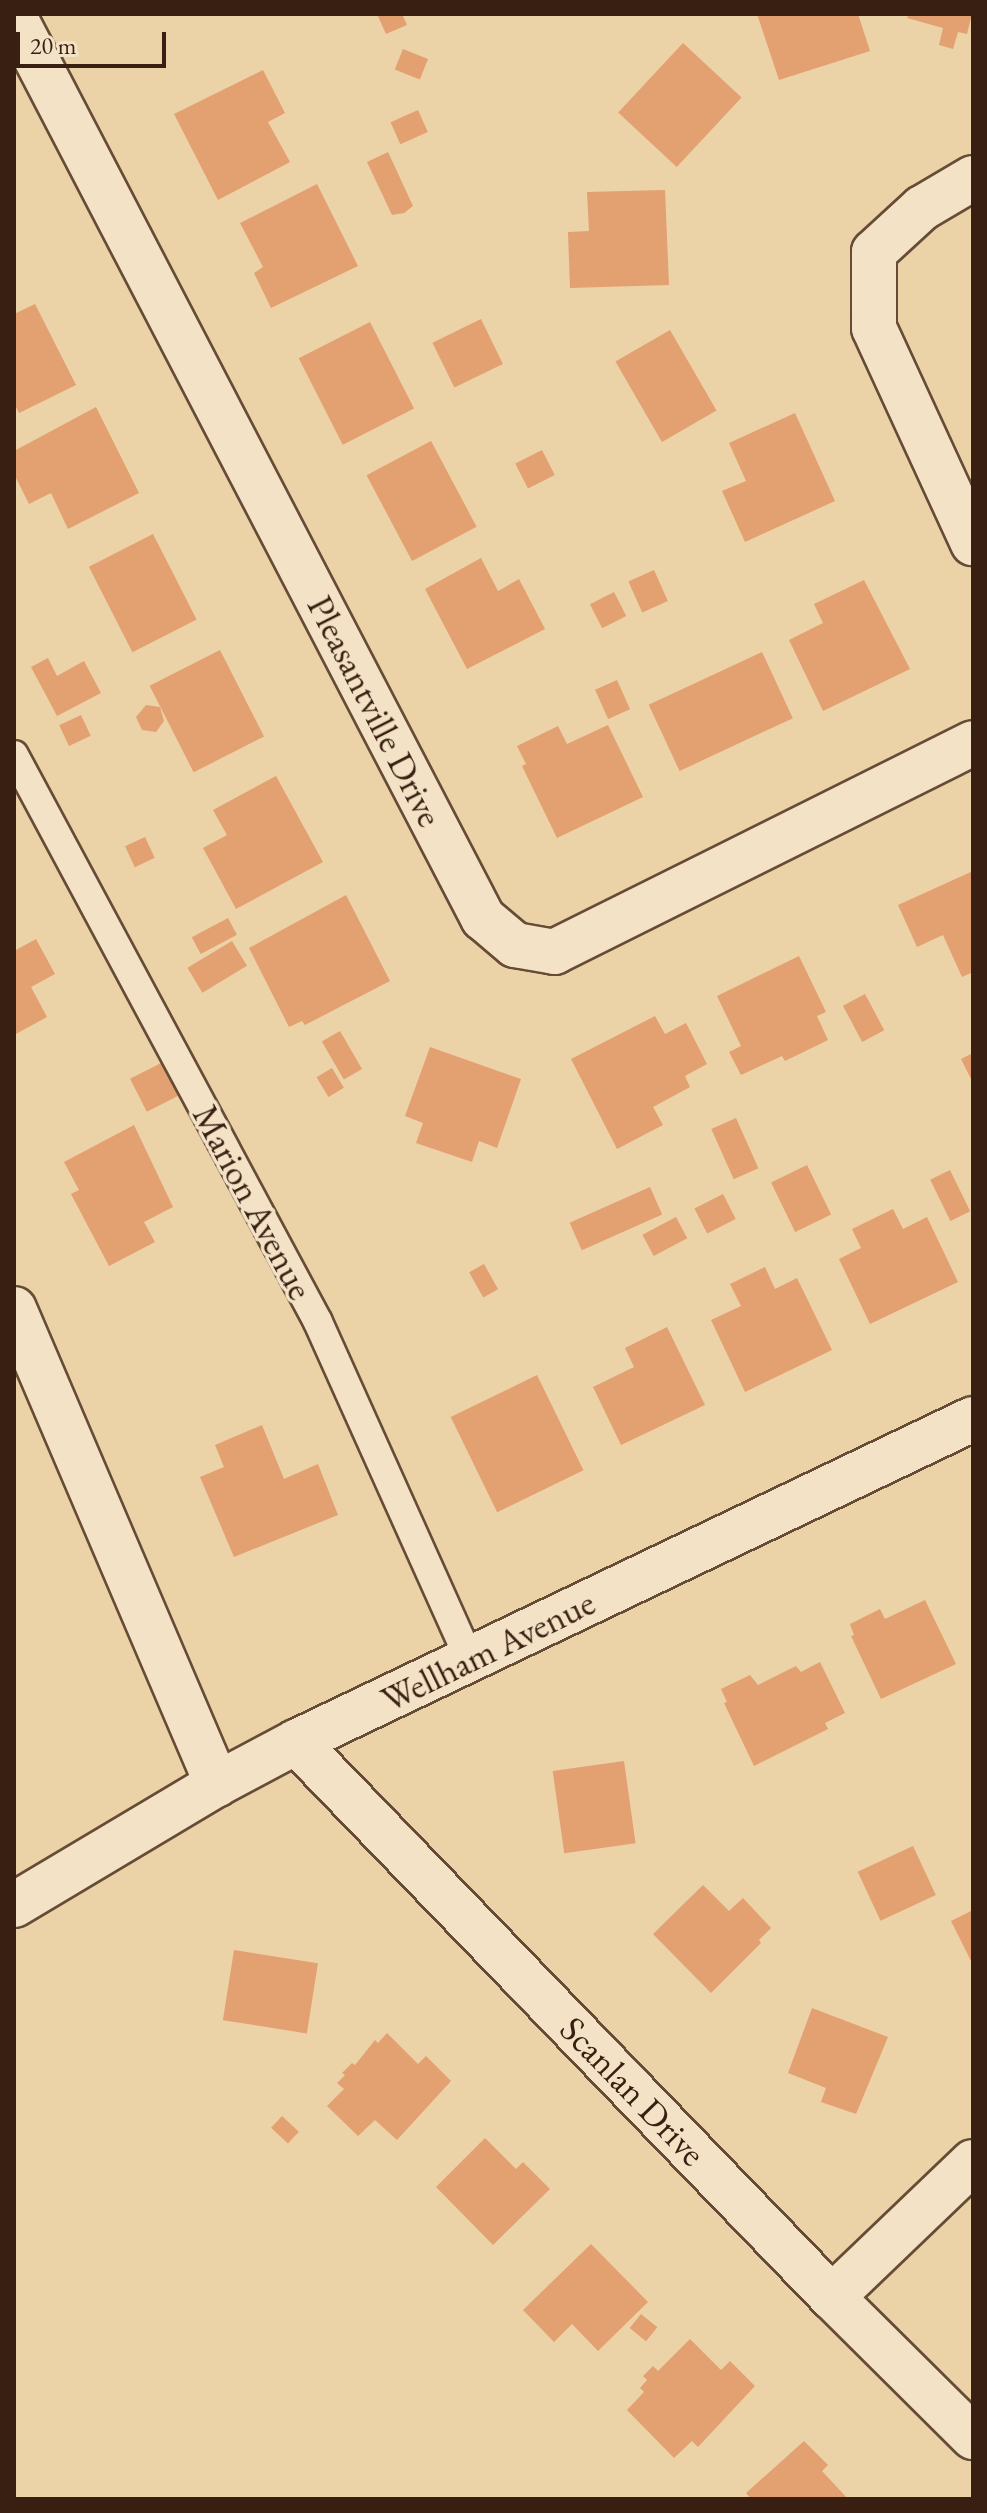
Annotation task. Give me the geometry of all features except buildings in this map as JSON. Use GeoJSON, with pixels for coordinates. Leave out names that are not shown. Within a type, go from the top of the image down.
{"type":"FeatureCollection","features":[{"type":"Feature","properties":{"kind":"street","name":"Pleasantville Drive"},"geometry":{"type":"LineString","coordinates":[[14,16],[483,918],[515,945],[554,952],[973,743]]}},
{"type":"Feature","properties":{"kind":"street"},"geometry":{"type":"LineString","coordinates":[[973,178],[922,208],[874,252],[874,328],[973,543]]}},
{"type":"Feature","properties":{"kind":"street"},"geometry":{"type":"LineString","coordinates":[[14,1309],[217,1784]]}},
{"type":"Feature","properties":{"kind":"street","name":"Wellham Avenue"},"geometry":{"type":"LineString","coordinates":[[14,1905],[217,1784],[296,1742],[973,1419]]}},
{"type":"Feature","properties":{"kind":"street","name":"Scanlan Drive"},"geometry":{"type":"LineString","coordinates":[[296,1742],[832,2297],[973,2437]]}},
{"type":"Feature","properties":{"kind":"street"},"geometry":{"type":"LineString","coordinates":[[832,2297],[973,2162]]}},
{"type":"Feature","properties":{"kind":"lane","name":"Marion Avenue"},"geometry":{"type":"LineString","coordinates":[[14,755],[318,1322],[470,1660]]}}]}
